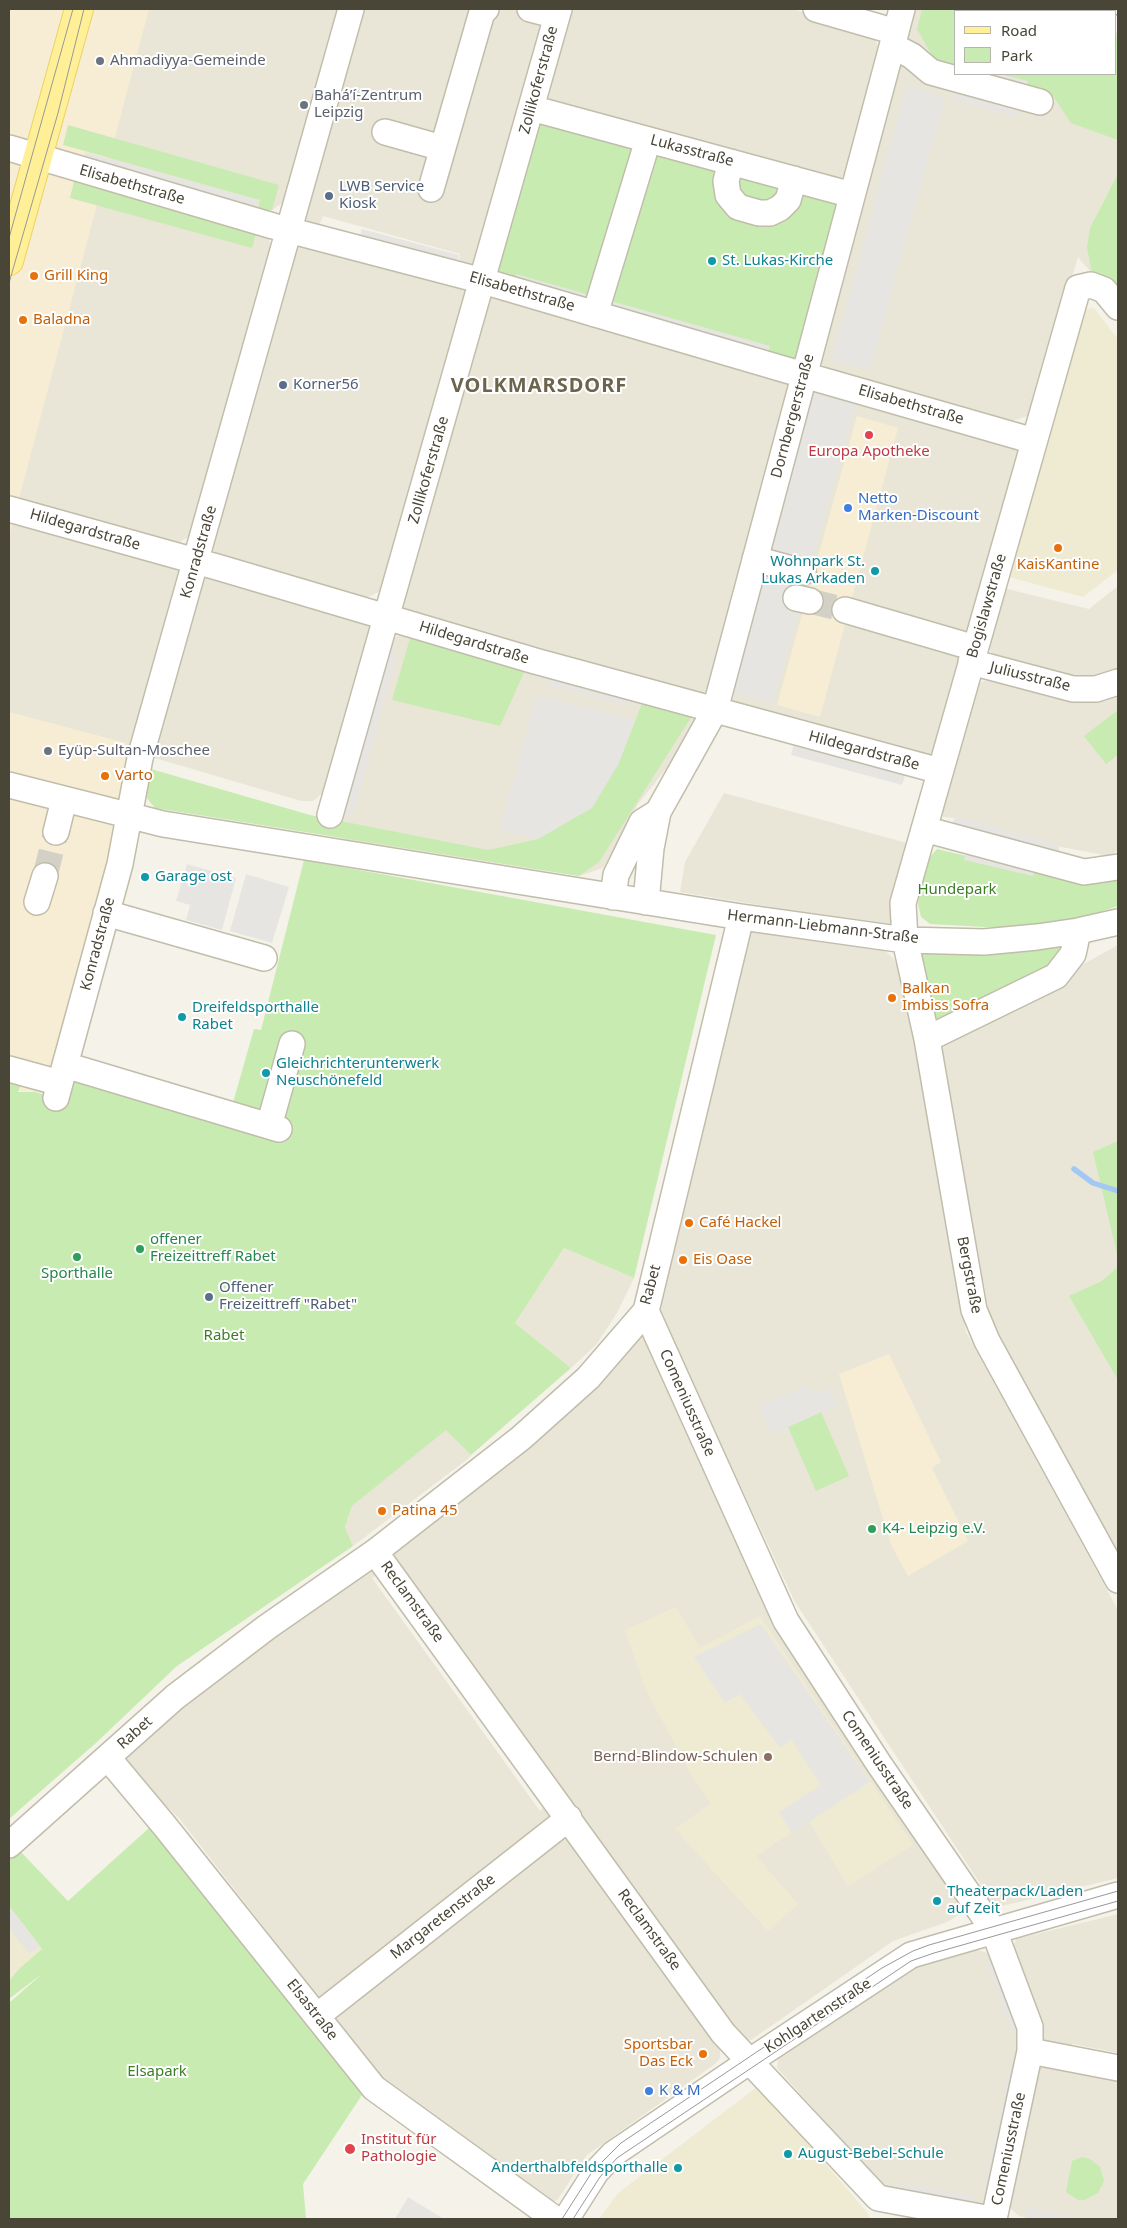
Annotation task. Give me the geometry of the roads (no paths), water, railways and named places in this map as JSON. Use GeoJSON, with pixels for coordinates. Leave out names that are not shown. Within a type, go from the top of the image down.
{"type":"FeatureCollection","features":[{"type":"Feature","properties":{"kind":"main road"},"geometry":{"type":"LineString","coordinates":[[9,261],[79,9]]}},
{"type":"Feature","properties":{"kind":"street","name":"Konradstraße"},"geometry":{"type":"LineString","coordinates":[[60,1082],[120,864],[140,758],[351,9]]}},
{"type":"Feature","properties":{"kind":"street"},"geometry":{"type":"LineString","coordinates":[[431,189],[482,12],[486,9]]}},
{"type":"Feature","properties":{"kind":"street"},"geometry":{"type":"LineString","coordinates":[[530,9],[558,12]]}},
{"type":"Feature","properties":{"kind":"street"},"geometry":{"type":"LineString","coordinates":[[816,9],[897,29],[912,56],[931,72],[1040,102]]}},
{"type":"Feature","properties":{"kind":"street","name":"Zollikoferstraße"},"geometry":{"type":"LineString","coordinates":[[330,815],[558,12]]}},
{"type":"Feature","properties":{"kind":"street","name":"Dornbergerstraße"},"geometry":{"type":"LineString","coordinates":[[629,899],[651,848],[658,812],[716,710],[897,29]]}},
{"type":"Feature","properties":{"kind":"street","name":"Lukasstraße"},"geometry":{"type":"LineString","coordinates":[[531,108],[852,195]]}},
{"type":"Feature","properties":{"kind":"street"},"geometry":{"type":"LineString","coordinates":[[385,132],[442,148]]}},
{"type":"Feature","properties":{"kind":"street"},"geometry":{"type":"LineString","coordinates":[[595,314],[648,140]]}},
{"type":"Feature","properties":{"kind":"street","name":"Elisabethstraße"},"geometry":{"type":"LineString","coordinates":[[9,148],[289,230],[483,281],[1034,441]]}},
{"type":"Feature","properties":{"kind":"street"},"geometry":{"type":"LineString","coordinates":[[731,162],[726,182],[728,195],[738,207],[758,213],[770,213],[780,208],[788,200],[794,179]]}},
{"type":"Feature","properties":{"kind":"street","name":"Bogislawstraße"},"geometry":{"type":"LineString","coordinates":[[905,940],[903,903],[1078,288],[1092,285],[1104,290],[1118,307]]}},
{"type":"Feature","properties":{"kind":"street","name":"Hildegardstraße"},"geometry":{"type":"LineString","coordinates":[[9,509],[197,561],[535,661],[940,771]]}},
{"type":"Feature","properties":{"kind":"street"},"geometry":{"type":"LineString","coordinates":[[755,559],[803,572]]}},
{"type":"Feature","properties":{"kind":"street","name":"Juliusstraße"},"geometry":{"type":"LineString","coordinates":[[845,610],[1072,688],[1096,690],[1118,682]]}},
{"type":"Feature","properties":{"kind":"street"},"geometry":{"type":"LineString","coordinates":[[9,785],[128,816]]}},
{"type":"Feature","properties":{"kind":"street"},"geometry":{"type":"LineString","coordinates":[[56,832],[64,800]]}},
{"type":"Feature","properties":{"kind":"street","name":"Dornbergerstraße"},"geometry":{"type":"LineString","coordinates":[[629,899],[616,875],[642,822],[658,812]]}},
{"type":"Feature","properties":{"kind":"street","name":"Hermann-Liebmann-Straße"},"geometry":{"type":"LineString","coordinates":[[128,816],[163,824],[741,917],[905,940],[984,942],[1078,931],[1118,922]]}},
{"type":"Feature","properties":{"kind":"street"},"geometry":{"type":"LineString","coordinates":[[924,829],[1084,872],[1118,867]]}},
{"type":"Feature","properties":{"kind":"street"},"geometry":{"type":"LineString","coordinates":[[37,902],[45,876]]}},
{"type":"Feature","properties":{"kind":"street"},"geometry":{"type":"LineString","coordinates":[[106,913],[264,958]]}},
{"type":"Feature","properties":{"kind":"street","name":"Rabet"},"geometry":{"type":"LineString","coordinates":[[9,1844],[175,1697],[267,1627],[375,1552],[521,1438],[588,1378],[646,1311],[741,917]]}},
{"type":"Feature","properties":{"kind":"street"},"geometry":{"type":"LineString","coordinates":[[927,1040],[1056,976],[1073,954],[1078,931]]}},
{"type":"Feature","properties":{"kind":"street","name":"Bergstraße"},"geometry":{"type":"LineString","coordinates":[[905,940],[927,1040],[974,1310],[1022,1426],[1118,1580]]}},
{"type":"Feature","properties":{"kind":"street"},"geometry":{"type":"LineString","coordinates":[[9,1069],[60,1082],[274,1128],[292,1044]]}},
{"type":"Feature","properties":{"kind":"street","name":"Comeniusstraße"},"geometry":{"type":"LineString","coordinates":[[646,1311],[783,1635],[879,1764],[994,1931],[1030,2027],[1030,2051],[992,2219]]}},
{"type":"Feature","properties":{"kind":"street","name":"Reclamstraße"},"geometry":{"type":"LineString","coordinates":[[375,1552],[569,1818],[723,2034],[878,2198],[901,2211],[992,2219]]}},
{"type":"Feature","properties":{"kind":"street","name":"Elsastraße"},"geometry":{"type":"LineString","coordinates":[[108,1758],[374,2088],[556,2219]]}},
{"type":"Feature","properties":{"kind":"street","name":"Margaretenstraße"},"geometry":{"type":"LineString","coordinates":[[317,2016],[569,1818]]}},
{"type":"Feature","properties":{"kind":"street","name":"Kohlgartenstraße"},"geometry":{"type":"LineString","coordinates":[[566,2219],[596,2172],[613,2154],[911,1955],[1118,1895]]}},
{"type":"Feature","properties":{"kind":"street"},"geometry":{"type":"LineString","coordinates":[[1030,2051],[1118,2068]]}},
{"type":"Feature","properties":{"kind":"waterway"},"geometry":{"type":"LineString","coordinates":[[1074,1169],[1093,1183],[1118,1191]]}},
{"type":"Feature","properties":{"kind":"tunnel"},"geometry":{"type":"LineString","coordinates":[[810,601],[845,610]]}},
{"type":"Feature","properties":{"kind":"tunnel"},"geometry":{"type":"LineString","coordinates":[[45,876],[56,832]]}},
{"type":"Feature","properties":{"kind":"tram line"},"geometry":{"type":"LineString","coordinates":[[9,238],[73,9]]}},
{"type":"Feature","properties":{"kind":"tram line"},"geometry":{"type":"LineString","coordinates":[[9,283],[58,113],[84,9]]}},
{"type":"Feature","properties":{"kind":"tram line"},"geometry":{"type":"LineString","coordinates":[[562,2219],[592,2172],[621,2143],[882,1968],[913,1951],[929,1945],[1118,1891]]}},
{"type":"Feature","properties":{"kind":"tram line"},"geometry":{"type":"LineString","coordinates":[[573,2219],[600,2177],[617,2158],[911,1961],[1118,1901]]}},
{"type":"Feature","properties":{"kind":"place","name":"Ahmadiyya-Gemeinde"},"geometry":{"type":"Point","coordinates":[100,61]}},
{"type":"Feature","properties":{"kind":"place","name":"Bahá’í-Zentrum Leipzig"},"geometry":{"type":"Point","coordinates":[304,105]}},
{"type":"Feature","properties":{"kind":"place","name":"LWB Service Kiosk"},"geometry":{"type":"Point","coordinates":[329,196]}},
{"type":"Feature","properties":{"kind":"place","name":"St. Lukas-Kirche"},"geometry":{"type":"Point","coordinates":[712,261]}},
{"type":"Feature","properties":{"kind":"place","name":"Grill King"},"geometry":{"type":"Point","coordinates":[34,276]}},
{"type":"Feature","properties":{"kind":"place","name":"Baladna"},"geometry":{"type":"Point","coordinates":[23,320]}},
{"type":"Feature","properties":{"kind":"place","name":"Korner56"},"geometry":{"type":"Point","coordinates":[283,385]}},
{"type":"Feature","properties":{"kind":"place","name":"Europa Apotheke"},"geometry":{"type":"Point","coordinates":[869,435]}},
{"type":"Feature","properties":{"kind":"place","name":"Netto Marken-Discount"},"geometry":{"type":"Point","coordinates":[848,508]}},
{"type":"Feature","properties":{"kind":"place","name":"KaisKantine"},"geometry":{"type":"Point","coordinates":[1058,548]}},
{"type":"Feature","properties":{"kind":"place","name":"Wohnpark St. Lukas Arkaden"},"geometry":{"type":"Point","coordinates":[875,571]}},
{"type":"Feature","properties":{"kind":"place","name":"Eyüp-Sultan-Moschee"},"geometry":{"type":"Point","coordinates":[48,751]}},
{"type":"Feature","properties":{"kind":"place","name":"Varto"},"geometry":{"type":"Point","coordinates":[105,776]}},
{"type":"Feature","properties":{"kind":"place","name":"Garage ost"},"geometry":{"type":"Point","coordinates":[145,877]}},
{"type":"Feature","properties":{"kind":"place","name":"Balkan Imbiss Sofra"},"geometry":{"type":"Point","coordinates":[892,998]}},
{"type":"Feature","properties":{"kind":"place","name":"Dreifeldsporthalle Rabet"},"geometry":{"type":"Point","coordinates":[182,1017]}},
{"type":"Feature","properties":{"kind":"place","name":"Gleichrichterunterwerk Neuschönefeld"},"geometry":{"type":"Point","coordinates":[266,1073]}},
{"type":"Feature","properties":{"kind":"place","name":"Café Hackel"},"geometry":{"type":"Point","coordinates":[689,1223]}},
{"type":"Feature","properties":{"kind":"place","name":"offener Freizeittreff Rabet"},"geometry":{"type":"Point","coordinates":[140,1249]}},
{"type":"Feature","properties":{"kind":"place","name":"Sporthalle"},"geometry":{"type":"Point","coordinates":[77,1257]}},
{"type":"Feature","properties":{"kind":"place","name":"Eis Oase"},"geometry":{"type":"Point","coordinates":[683,1260]}},
{"type":"Feature","properties":{"kind":"place","name":"Offener Freizeittreff \"Rabet\""},"geometry":{"type":"Point","coordinates":[209,1297]}},
{"type":"Feature","properties":{"kind":"place","name":"Patina 45"},"geometry":{"type":"Point","coordinates":[382,1511]}},
{"type":"Feature","properties":{"kind":"place","name":"K4- Leipzig e.V."},"geometry":{"type":"Point","coordinates":[872,1529]}},
{"type":"Feature","properties":{"kind":"place","name":"Bernd-Blindow-Schulen"},"geometry":{"type":"Point","coordinates":[768,1757]}},
{"type":"Feature","properties":{"kind":"place","name":"Theaterpack/Laden auf Zeit"},"geometry":{"type":"Point","coordinates":[937,1901]}},
{"type":"Feature","properties":{"kind":"place","name":"Sportsbar Das Eck"},"geometry":{"type":"Point","coordinates":[703,2054]}},
{"type":"Feature","properties":{"kind":"place","name":"K & M"},"geometry":{"type":"Point","coordinates":[649,2091]}},
{"type":"Feature","properties":{"kind":"place","name":"Institut für Pathologie"},"geometry":{"type":"Point","coordinates":[350,2149]}},
{"type":"Feature","properties":{"kind":"place","name":"August-Bebel-Schule"},"geometry":{"type":"Point","coordinates":[788,2154]}},
{"type":"Feature","properties":{"kind":"place","name":"Anderthalbfeldsporthalle"},"geometry":{"type":"Point","coordinates":[678,2168]}},
{"type":"Feature","properties":{"kind":"district","name":"VOLKMARSDORF"},"geometry":{"type":"Point","coordinates":[539,386]}},
{"type":"Feature","properties":{"kind":"park label","name":"Hundepark"},"geometry":{"type":"Point","coordinates":[957,890]}},
{"type":"Feature","properties":{"kind":"park label","name":"Elsapark"},"geometry":{"type":"Point","coordinates":[157,2072]}}]}
